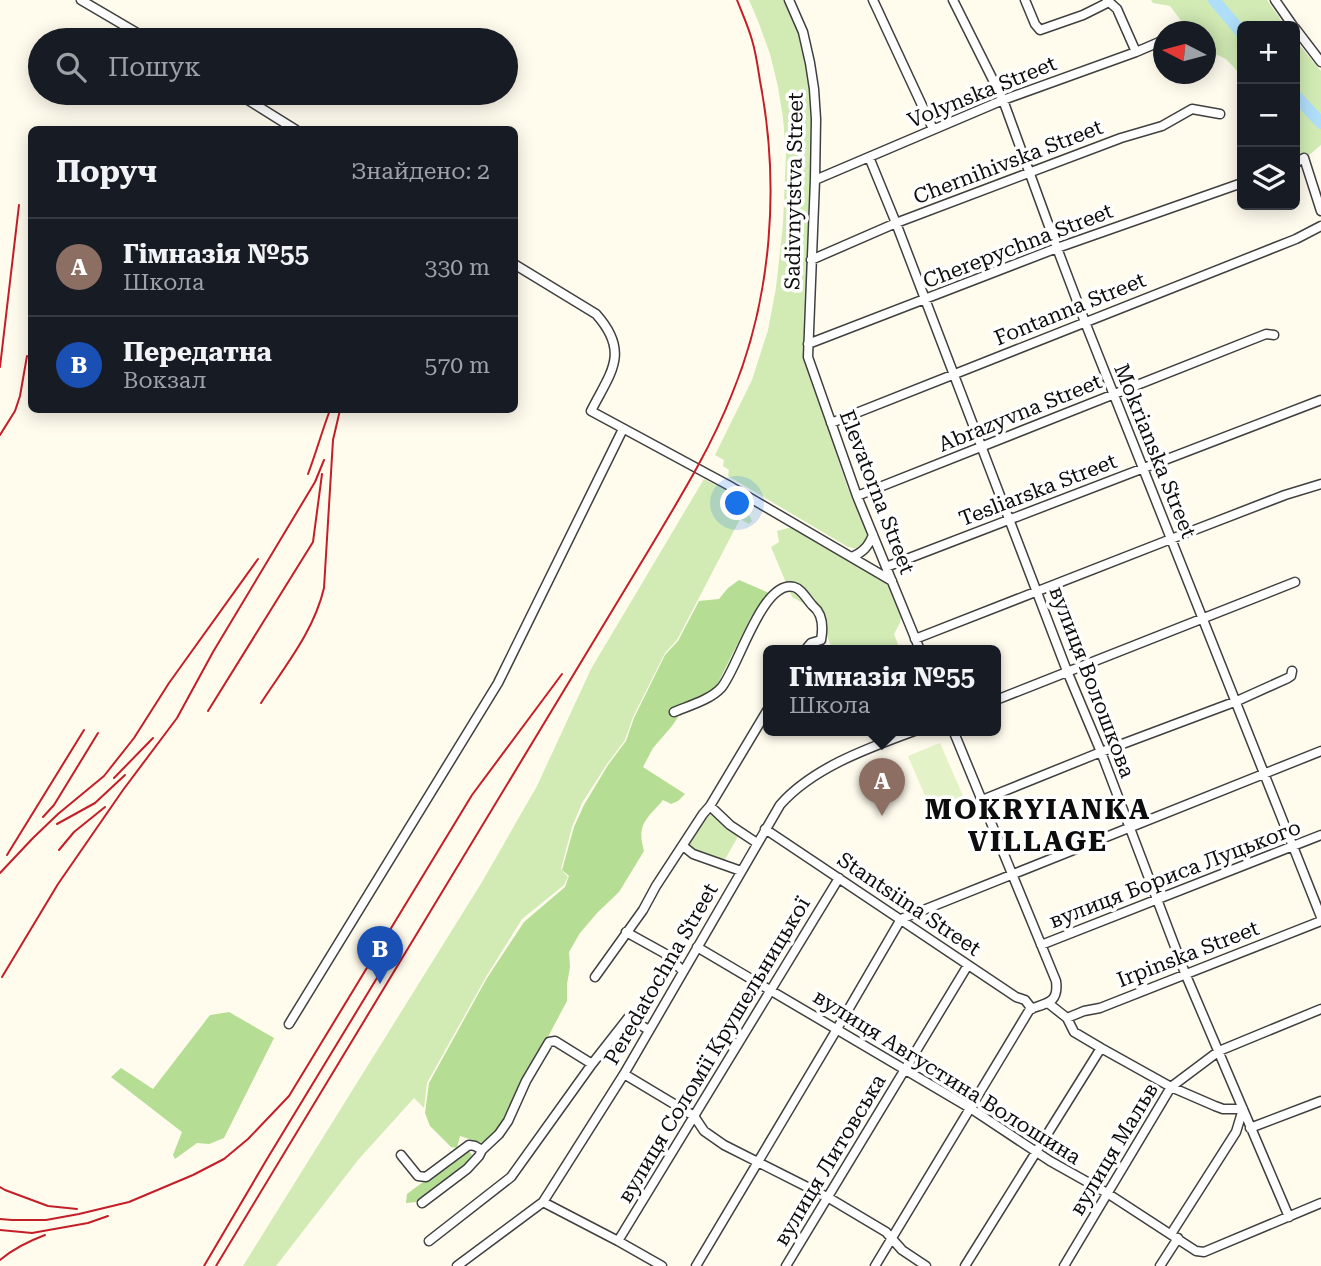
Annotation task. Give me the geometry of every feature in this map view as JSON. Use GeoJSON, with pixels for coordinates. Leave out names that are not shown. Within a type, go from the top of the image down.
{"type":"FeatureCollection","features":[{"type":"Feature","properties":{"kind":"street"},"geometry":{"type":"LineString","coordinates":[[81,0],[129,28]]}},
{"type":"Feature","properties":{"kind":"street","name":"Sadivnytstva Street"},"geometry":{"type":"LineString","coordinates":[[789,0],[803,32],[810,62],[816,119],[808,344]]}},
{"type":"Feature","properties":{"kind":"street"},"geometry":{"type":"LineString","coordinates":[[873,0],[933,129]]}},
{"type":"Feature","properties":{"kind":"street","name":"Mokrianska Street"},"geometry":{"type":"LineString","coordinates":[[953,0],[1003,100],[1085,322],[1321,919]]}},
{"type":"Feature","properties":{"kind":"street"},"geometry":{"type":"LineString","coordinates":[[1025,0],[1040,30],[1083,15],[1108,1],[1117,9],[1136,52]]}},
{"type":"Feature","properties":{"kind":"street"},"geometry":{"type":"LineString","coordinates":[[1275,0],[1290,21]]}},
{"type":"Feature","properties":{"kind":"street"},"geometry":{"type":"LineString","coordinates":[[1300,35],[1321,62]]}},
{"type":"Feature","properties":{"kind":"street","name":"Volynska Street"},"geometry":{"type":"LineString","coordinates":[[815,180],[1003,100],[1153,45]]}},
{"type":"Feature","properties":{"kind":"street"},"geometry":{"type":"LineString","coordinates":[[256,105],[290,126]]}},
{"type":"Feature","properties":{"kind":"street","name":"Chernihivska Street"},"geometry":{"type":"LineString","coordinates":[[811,260],[896,223],[1029,172],[1162,126],[1192,109],[1220,114]]}},
{"type":"Feature","properties":{"kind":"street","name":"вулиця Волошкова"},"geometry":{"type":"LineString","coordinates":[[869,157],[1185,973],[1289,1217]]}},
{"type":"Feature","properties":{"kind":"street"},"geometry":{"type":"LineString","coordinates":[[1300,160],[1304,158],[1321,211]]}},
{"type":"Feature","properties":{"kind":"street","name":"Cherepychna Street"},"geometry":{"type":"LineString","coordinates":[[808,344],[1057,248],[1237,185]]}},
{"type":"Feature","properties":{"kind":"street","name":"Fontanna Street"},"geometry":{"type":"LineString","coordinates":[[831,422],[1296,239],[1321,226]]}},
{"type":"Feature","properties":{"kind":"street"},"geometry":{"type":"LineString","coordinates":[[518,266],[596,314],[605,325],[615,347],[615,364],[590,411],[702,470],[892,581]]}},
{"type":"Feature","properties":{"kind":"street","name":"Abrazyvna Street"},"geometry":{"type":"LineString","coordinates":[[857,496],[1266,334],[1274,335]]}},
{"type":"Feature","properties":{"kind":"street","name":"Elevatorna Street"},"geometry":{"type":"LineString","coordinates":[[808,344],[808,357],[857,496],[918,645]]}},
{"type":"Feature","properties":{"kind":"street","name":"Tesliarska Street"},"geometry":{"type":"LineString","coordinates":[[886,567],[1321,400]]}},
{"type":"Feature","properties":{"kind":"street"},"geometry":{"type":"LineString","coordinates":[[289,1024],[498,683],[623,429]]}},
{"type":"Feature","properties":{"kind":"street"},"geometry":{"type":"LineString","coordinates":[[915,639],[1285,495],[1321,484]]}},
{"type":"Feature","properties":{"kind":"street"},"geometry":{"type":"LineString","coordinates":[[852,557],[864,551],[873,535]]}},
{"type":"Feature","properties":{"kind":"street"},"geometry":{"type":"LineString","coordinates":[[1001,698],[1295,582]]}},
{"type":"Feature","properties":{"kind":"street"},"geometry":{"type":"LineString","coordinates":[[674,712],[712,695],[722,687],[757,617],[769,600],[786,587],[800,590],[817,608],[822,622],[821,640],[809,645]]}},
{"type":"Feature","properties":{"kind":"street"},"geometry":{"type":"LineString","coordinates":[[982,800],[1237,701],[1291,676],[1292,671]]}},
{"type":"Feature","properties":{"kind":"street"},"geometry":{"type":"LineString","coordinates":[[595,976],[643,910],[763,717]]}},
{"type":"Feature","properties":{"kind":"street","name":"Peredatochna Street"},"geometry":{"type":"LineString","coordinates":[[457,1266],[543,1202],[624,1074],[765,829],[790,793],[812,777],[864,750],[901,736]]}},
{"type":"Feature","properties":{"kind":"street"},"geometry":{"type":"LineString","coordinates":[[875,1266],[1030,1009],[1048,1003],[1055,998],[1057,990],[1056,981],[955,736]]}},
{"type":"Feature","properties":{"kind":"street"},"geometry":{"type":"LineString","coordinates":[[696,1266],[901,919],[1321,751]]}},
{"type":"Feature","properties":{"kind":"street"},"geometry":{"type":"LineString","coordinates":[[710,806],[730,825],[757,843]]}},
{"type":"Feature","properties":{"kind":"street","name":"Stantsiina Street"},"geometry":{"type":"LineString","coordinates":[[765,829],[1016,997],[1025,1000],[1032,1009]]}},
{"type":"Feature","properties":{"kind":"street","name":"вулиця Бориса Луцького"},"geometry":{"type":"LineString","coordinates":[[1041,945],[1321,835]]}},
{"type":"Feature","properties":{"kind":"street"},"geometry":{"type":"LineString","coordinates":[[683,846],[693,854],[741,871]]}},
{"type":"Feature","properties":{"kind":"street","name":"вулиця Соломії Крушельницької"},"geometry":{"type":"LineString","coordinates":[[618,1241],[838,878]]}},
{"type":"Feature","properties":{"kind":"street","name":"Irpinska Street"},"geometry":{"type":"LineString","coordinates":[[1067,1018],[1100,1008],[1321,919]]}},
{"type":"Feature","properties":{"kind":"street"},"geometry":{"type":"LineString","coordinates":[[626,932],[664,953],[683,971]]}},
{"type":"Feature","properties":{"kind":"street","name":"вулиця Августина Волошина"},"geometry":{"type":"LineString","coordinates":[[697,947],[970,1108],[1070,1174],[1108,1194],[1196,1251],[1204,1252],[1289,1217]]}},
{"type":"Feature","properties":{"kind":"street","name":"вулиця Литовська"},"geometry":{"type":"LineString","coordinates":[[786,1266],[968,965]]}},
{"type":"Feature","properties":{"kind":"street"},"geometry":{"type":"LineString","coordinates":[[1048,1003],[1067,1018],[1074,1032],[1171,1087],[1223,1109],[1243,1109],[1236,1132],[1160,1266]]}},
{"type":"Feature","properties":{"kind":"street","name":"вулиця Мальв"},"geometry":{"type":"LineString","coordinates":[[1064,1266],[1171,1087],[1219,1051],[1321,1009]]}},
{"type":"Feature","properties":{"kind":"street"},"geometry":{"type":"LineString","coordinates":[[429,1241],[511,1177],[628,1018],[649,1030]]}},
{"type":"Feature","properties":{"kind":"street"},"geometry":{"type":"LineString","coordinates":[[422,1203],[467,1169],[481,1150],[499,1134],[549,1042],[555,1041],[592,1064]]}},
{"type":"Feature","properties":{"kind":"street"},"geometry":{"type":"LineString","coordinates":[[965,1266],[1101,1048]]}},
{"type":"Feature","properties":{"kind":"street"},"geometry":{"type":"LineString","coordinates":[[624,1074],[694,1116],[704,1130],[724,1145],[829,1198],[886,1232],[902,1250],[926,1266]]}},
{"type":"Feature","properties":{"kind":"street"},"geometry":{"type":"LineString","coordinates":[[1250,1128],[1321,1101]]}},
{"type":"Feature","properties":{"kind":"street"},"geometry":{"type":"LineString","coordinates":[[401,1155],[418,1176],[426,1177],[469,1145],[481,1150]]}},
{"type":"Feature","properties":{"kind":"street"},"geometry":{"type":"LineString","coordinates":[[543,1202],[662,1266]]}},
{"type":"Feature","properties":{"kind":"street"},"geometry":{"type":"LineString","coordinates":[[1289,1217],[1321,1203]]}},
{"type":"Feature","properties":{"kind":"green space"},"geometry":{"type":"Polygon","coordinates":[[[749,0],[784,0],[802,47],[811,97],[813,147],[805,353],[847,486],[867,533],[867,541],[859,549],[848,547],[728,476],[729,470],[723,466],[724,460],[715,455],[752,380],[768,330],[783,224],[786,154],[783,118],[770,54],[749,0]]]}},
{"type":"Feature","properties":{"kind":"green space"},"geometry":{"type":"Polygon","coordinates":[[[1151,0],[1267,0],[1282,21],[1237,21],[1237,71],[1226,59],[1216,54],[1216,21],[1181,21],[1170,6],[1153,3],[1151,0]]]}},
{"type":"Feature","properties":{"kind":"green space"},"geometry":{"type":"Polygon","coordinates":[[[1300,46],[1321,71],[1321,145],[1302,161],[1300,46]]]}},
{"type":"Feature","properties":{"kind":"green space"},"geometry":{"type":"Polygon","coordinates":[[[704,479],[741,498],[752,521],[749,524],[740,519],[677,640],[665,653],[633,717],[625,740],[582,803],[572,827],[561,869],[568,877],[564,885],[522,919],[427,1083],[424,1108],[414,1098],[358,1160],[276,1266],[243,1266],[482,882],[537,786],[591,669],[704,479]]]}},
{"type":"Feature","properties":{"kind":"green space"},"geometry":{"type":"Polygon","coordinates":[[[798,528],[888,582],[901,617],[894,634],[898,645],[831,645],[820,610],[792,597],[771,547],[779,542],[777,531],[798,528]]]}},
{"type":"Feature","properties":{"kind":"green space"},"geometry":{"type":"Polygon","coordinates":[[[739,580],[769,593],[750,619],[717,685],[703,703],[682,711],[653,748],[643,767],[685,794],[671,804],[663,800],[644,822],[641,834],[644,851],[619,892],[580,933],[569,952],[567,1001],[500,1127],[491,1138],[482,1143],[460,1136],[457,1148],[451,1147],[430,1126],[425,1113],[429,1083],[487,978],[524,922],[565,887],[569,876],[562,870],[574,827],[608,765],[626,741],[634,718],[665,655],[678,641],[699,601],[719,599],[739,580]]]}},
{"type":"Feature","properties":{"kind":"green space"},"geometry":{"type":"Polygon","coordinates":[[[940,743],[963,796],[931,810],[908,756],[940,743]]]}},
{"type":"Feature","properties":{"kind":"green space"},"geometry":{"type":"Polygon","coordinates":[[[710,811],[740,833],[724,861],[692,850],[687,845],[710,811]]]}},
{"type":"Feature","properties":{"kind":"green space"},"geometry":{"type":"Polygon","coordinates":[[[229,1012],[274,1038],[224,1138],[209,1144],[197,1143],[175,1159],[173,1155],[182,1132],[111,1077],[121,1068],[153,1089],[210,1015],[229,1012]]]}},
{"type":"Feature","properties":{"kind":"green space"},"geometry":{"type":"Polygon","coordinates":[[[469,1151],[472,1155],[463,1167],[417,1202],[406,1203],[407,1194],[459,1155],[469,1151]]]}},
{"type":"Feature","properties":{"kind":"waterway"},"geometry":{"type":"LineString","coordinates":[[1214,0],[1237,27]]}},
{"type":"Feature","properties":{"kind":"waterway"},"geometry":{"type":"LineString","coordinates":[[1300,100],[1321,123]]}},
{"type":"Feature","properties":{"kind":"railway"},"geometry":{"type":"LineString","coordinates":[[216,1266],[670,514],[704,455],[732,394],[746,357],[764,279],[770,200],[770,160],[758,66],[737,0]]}},
{"type":"Feature","properties":{"kind":"railway"},"geometry":{"type":"LineString","coordinates":[[0,367],[19,205]]}},
{"type":"Feature","properties":{"kind":"railway"},"geometry":{"type":"LineString","coordinates":[[0,435],[15,411],[27,356]]}},
{"type":"Feature","properties":{"kind":"railway"},"geometry":{"type":"LineString","coordinates":[[308,474],[329,413]]}},
{"type":"Feature","properties":{"kind":"railway"},"geometry":{"type":"LineString","coordinates":[[261,703],[306,634],[324,588],[333,440],[339,413]]}},
{"type":"Feature","properties":{"kind":"railway"},"geometry":{"type":"LineString","coordinates":[[2,977],[58,884],[177,718],[213,652],[315,482],[324,460]]}},
{"type":"Feature","properties":{"kind":"railway"},"geometry":{"type":"LineString","coordinates":[[208,711],[313,542],[322,474]]}},
{"type":"Feature","properties":{"kind":"railway"},"geometry":{"type":"LineString","coordinates":[[0,873],[58,814],[104,776],[134,738],[169,683],[258,559]]}},
{"type":"Feature","properties":{"kind":"railway"},"geometry":{"type":"LineString","coordinates":[[0,1219],[46,1220],[129,1202],[224,1159],[248,1139],[289,1096],[472,795],[562,674]]}},
{"type":"Feature","properties":{"kind":"railway"},"geometry":{"type":"LineString","coordinates":[[7,855],[84,730]]}},
{"type":"Feature","properties":{"kind":"railway"},"geometry":{"type":"LineString","coordinates":[[43,817],[54,805],[98,733]]}},
{"type":"Feature","properties":{"kind":"railway"},"geometry":{"type":"LineString","coordinates":[[114,778],[153,738]]}},
{"type":"Feature","properties":{"kind":"railway"},"geometry":{"type":"LineString","coordinates":[[57,824],[95,803],[125,775]]}},
{"type":"Feature","properties":{"kind":"railway"},"geometry":{"type":"LineString","coordinates":[[59,850],[74,832],[105,807]]}},
{"type":"Feature","properties":{"kind":"railway"},"geometry":{"type":"LineString","coordinates":[[204,1266],[380,973]]}},
{"type":"Feature","properties":{"kind":"railway"},"geometry":{"type":"LineString","coordinates":[[0,1187],[48,1206],[77,1209]]}},
{"type":"Feature","properties":{"kind":"railway"},"geometry":{"type":"LineString","coordinates":[[0,1230],[32,1233],[88,1223],[108,1216]]}},
{"type":"Feature","properties":{"kind":"railway"},"geometry":{"type":"LineString","coordinates":[[0,1260],[10,1252],[45,1235]]}},
{"type":"Feature","properties":{"kind":"place","name":"Гімназія №55"},"geometry":{"type":"Point","coordinates":[882,816]}},
{"type":"Feature","properties":{"kind":"place","name":"Передатна"},"geometry":{"type":"Point","coordinates":[380,984]}},
{"type":"Feature","properties":{"kind":"district","name":"MOKRYIANKA VILLAGE"},"geometry":{"type":"Point","coordinates":[1038,825]}}]}
